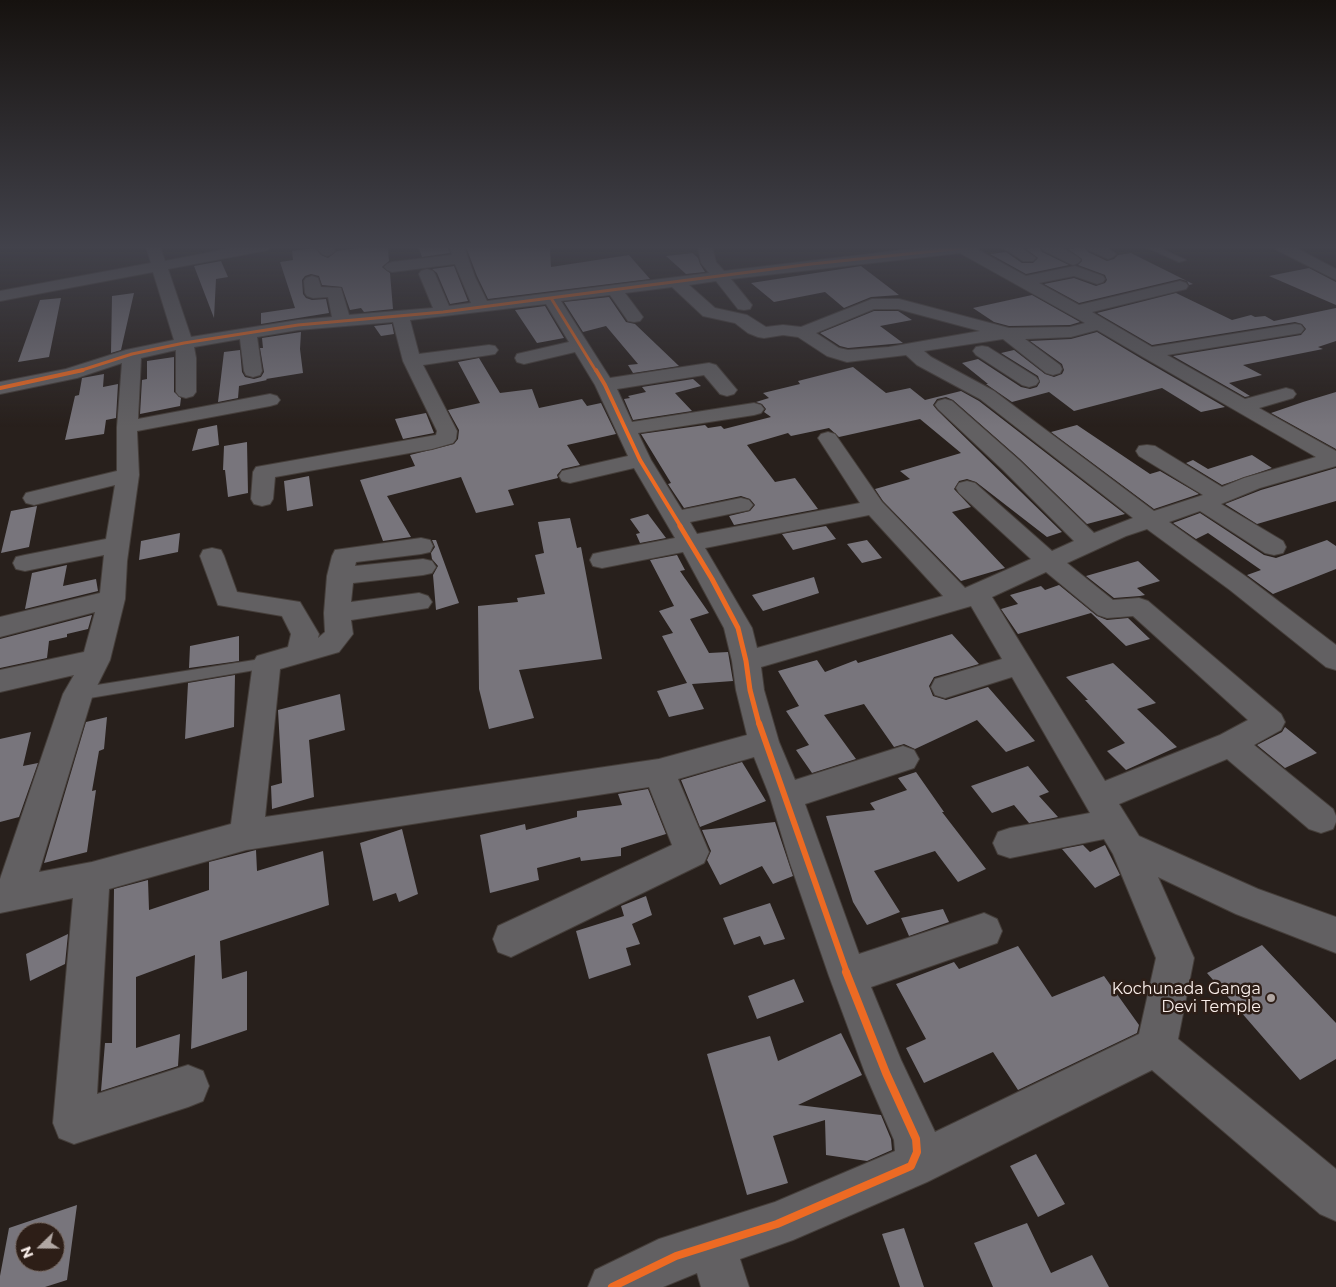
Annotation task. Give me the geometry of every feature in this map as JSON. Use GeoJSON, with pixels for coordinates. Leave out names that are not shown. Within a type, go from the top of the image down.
{"type":"FeatureCollection","features":[{"type":"Feature","properties":{"kind":"street"},"geometry":{"type":"LineString","coordinates":[[173,307],[187,358],[186,392]]}},
{"type":"Feature","properties":{"kind":"street"},"geometry":{"type":"LineString","coordinates":[[339,307],[342,321]]}},
{"type":"Feature","properties":{"kind":"street"},"geometry":{"type":"LineString","coordinates":[[441,307],[443,312]]}},
{"type":"Feature","properties":{"kind":"street"},"geometry":{"type":"LineString","coordinates":[[0,388],[70,374],[132,354],[184,343],[298,325],[481,307]]}},
{"type":"Feature","properties":{"kind":"street"},"geometry":{"type":"LineString","coordinates":[[557,307],[605,385],[640,460],[738,628],[746,661],[750,690],[764,742],[786,797],[806,863],[886,1073],[916,1139],[917,1152],[911,1166]]}},
{"type":"Feature","properties":{"kind":"street"},"geometry":{"type":"LineString","coordinates":[[627,307],[634,317]]}},
{"type":"Feature","properties":{"kind":"street"},"geometry":{"type":"LineString","coordinates":[[704,307],[717,315],[741,319],[754,329],[764,333],[783,330],[803,332],[864,307]]}},
{"type":"Feature","properties":{"kind":"street"},"geometry":{"type":"LineString","coordinates":[[910,307],[1006,334],[1053,369]]}},
{"type":"Feature","properties":{"kind":"street"},"geometry":{"type":"LineString","coordinates":[[1070,307],[1313,447],[1335,453]]}},
{"type":"Feature","properties":{"kind":"street"},"geometry":{"type":"LineString","coordinates":[[1077,311],[1093,307]]}},
{"type":"Feature","properties":{"kind":"street"},"geometry":{"type":"LineString","coordinates":[[262,499],[264,472],[432,444],[446,439],[447,431],[412,361],[400,316]]}},
{"type":"Feature","properties":{"kind":"street"},"geometry":{"type":"LineString","coordinates":[[803,332],[833,352],[847,356],[910,348],[948,340],[1006,334],[1071,332],[1100,324]]}},
{"type":"Feature","properties":{"kind":"street"},"geometry":{"type":"LineString","coordinates":[[1149,353],[1295,329]]}},
{"type":"Feature","properties":{"kind":"street"},"geometry":{"type":"LineString","coordinates":[[248,334],[252,371]]}},
{"type":"Feature","properties":{"kind":"street"},"geometry":{"type":"LineString","coordinates":[[960,356],[982,351],[1006,334]]}},
{"type":"Feature","properties":{"kind":"street"},"geometry":{"type":"LineString","coordinates":[[524,358],[581,345]]}},
{"type":"Feature","properties":{"kind":"street"},"geometry":{"type":"LineString","coordinates":[[910,348],[924,361],[987,395],[1159,518],[1336,660]]}},
{"type":"Feature","properties":{"kind":"street"},"geometry":{"type":"LineString","coordinates":[[412,361],[489,350]]}},
{"type":"Feature","properties":{"kind":"street"},"geometry":{"type":"LineString","coordinates":[[982,351],[1029,381]]}},
{"type":"Feature","properties":{"kind":"street"},"geometry":{"type":"LineString","coordinates":[[8,894],[78,694],[96,660],[112,599],[115,561],[128,475],[127,426],[132,354]]}},
{"type":"Feature","properties":{"kind":"street"},"geometry":{"type":"LineString","coordinates":[[605,385],[709,369],[727,390]]}},
{"type":"Feature","properties":{"kind":"street"},"geometry":{"type":"LineString","coordinates":[[1243,406],[1286,394]]}},
{"type":"Feature","properties":{"kind":"street"},"geometry":{"type":"LineString","coordinates":[[127,426],[270,400]]}},
{"type":"Feature","properties":{"kind":"street"},"geometry":{"type":"LineString","coordinates":[[945,405],[1090,543]]}},
{"type":"Feature","properties":{"kind":"street"},"geometry":{"type":"LineString","coordinates":[[626,429],[754,410]]}},
{"type":"Feature","properties":{"kind":"street"},"geometry":{"type":"LineString","coordinates":[[828,438],[874,507],[969,597],[1019,664],[1112,823],[1175,958],[1156,1047]]}},
{"type":"Feature","properties":{"kind":"street"},"geometry":{"type":"LineString","coordinates":[[1147,451],[1274,547]]}},
{"type":"Feature","properties":{"kind":"street"},"geometry":{"type":"LineString","coordinates":[[746,661],[969,597],[1118,530],[1159,518],[1335,453]]}},
{"type":"Feature","properties":{"kind":"street"},"geometry":{"type":"LineString","coordinates":[[570,476],[640,460]]}},
{"type":"Feature","properties":{"kind":"street"},"geometry":{"type":"LineString","coordinates":[[34,498],[128,475]]}},
{"type":"Feature","properties":{"kind":"street"},"geometry":{"type":"LineString","coordinates":[[967,488],[1049,562],[1108,609],[1139,607],[1270,722],[1231,744],[1112,823],[1010,843]]}},
{"type":"Feature","properties":{"kind":"street"},"geometry":{"type":"LineString","coordinates":[[602,560],[683,531],[741,505]]}},
{"type":"Feature","properties":{"kind":"street"},"geometry":{"type":"LineString","coordinates":[[683,531],[874,507]]}},
{"type":"Feature","properties":{"kind":"street"},"geometry":{"type":"LineString","coordinates":[[1159,518],[1243,564]]}},
{"type":"Feature","properties":{"kind":"street"},"geometry":{"type":"LineString","coordinates":[[25,563],[119,544]]}},
{"type":"Feature","properties":{"kind":"street"},"geometry":{"type":"LineString","coordinates":[[212,556],[228,599],[291,608],[305,634],[300,653]]}},
{"type":"Feature","properties":{"kind":"street"},"geometry":{"type":"LineString","coordinates":[[246,835],[267,663],[328,645],[339,634],[337,613],[340,576],[344,556],[422,557]]}},
{"type":"Feature","properties":{"kind":"street"},"geometry":{"type":"LineString","coordinates":[[0,627],[112,599]]}},
{"type":"Feature","properties":{"kind":"street"},"geometry":{"type":"LineString","coordinates":[[337,613],[419,602]]}},
{"type":"Feature","properties":{"kind":"street"},"geometry":{"type":"LineString","coordinates":[[0,681],[96,660]]}},
{"type":"Feature","properties":{"kind":"street"},"geometry":{"type":"LineString","coordinates":[[945,687],[1019,664]]}},
{"type":"Feature","properties":{"kind":"street"},"geometry":{"type":"LineString","coordinates":[[8,894],[92,878],[246,835],[659,772],[764,742]]}},
{"type":"Feature","properties":{"kind":"street"},"geometry":{"type":"LineString","coordinates":[[1231,744],[1321,819]]}},
{"type":"Feature","properties":{"kind":"street"},"geometry":{"type":"LineString","coordinates":[[786,797],[903,760]]}},
{"type":"Feature","properties":{"kind":"street"},"geometry":{"type":"LineString","coordinates":[[511,939],[692,852],[659,772]]}},
{"type":"Feature","properties":{"kind":"street"},"geometry":{"type":"LineString","coordinates":[[1112,823],[1249,902],[1336,935]]}},
{"type":"Feature","properties":{"kind":"street"},"geometry":{"type":"LineString","coordinates":[[92,878],[74,1123],[188,1086]]}},
{"type":"Feature","properties":{"kind":"street"},"geometry":{"type":"LineString","coordinates":[[848,976],[984,931]]}},
{"type":"Feature","properties":{"kind":"street"},"geometry":{"type":"LineString","coordinates":[[612,1287],[676,1256],[777,1224],[911,1166],[1156,1047]]}},
{"type":"Feature","properties":{"kind":"street"},"geometry":{"type":"LineString","coordinates":[[1156,1047],[1336,1198]]}},
{"type":"Feature","properties":{"kind":"street"},"geometry":{"type":"LineString","coordinates":[[712,1244],[725,1287]]}},
{"type":"Feature","properties":{"kind":"lane"},"geometry":{"type":"LineString","coordinates":[[78,694],[267,663]]}},
{"type":"Feature","properties":{"kind":"building"},"geometry":{"type":"Polygon","coordinates":[[[37,307],[59,307],[49,357],[18,362],[37,307]]]}},
{"type":"Feature","properties":{"kind":"building"},"geometry":{"type":"Polygon","coordinates":[[[112,307],[131,307],[121,350],[111,353],[112,307]]]}},
{"type":"Feature","properties":{"kind":"building"},"geometry":{"type":"Polygon","coordinates":[[[210,307],[215,307],[214,318],[210,307]]]}},
{"type":"Feature","properties":{"kind":"building"},"geometry":{"type":"Polygon","coordinates":[[[328,307],[329,313],[261,324],[261,313],[295,308],[328,307]]]}},
{"type":"Feature","properties":{"kind":"building"},"geometry":{"type":"Polygon","coordinates":[[[349,307],[393,307],[393,309],[364,312],[361,308],[350,310],[349,307]]]}},
{"type":"Feature","properties":{"kind":"building"},"geometry":{"type":"Polygon","coordinates":[[[546,307],[564,338],[537,343],[515,310],[546,307]]]}},
{"type":"Feature","properties":{"kind":"building"},"geometry":{"type":"Polygon","coordinates":[[[567,307],[616,307],[626,322],[635,324],[679,366],[633,373],[628,365],[638,364],[606,326],[583,332],[567,307]]]}},
{"type":"Feature","properties":{"kind":"building"},"geometry":{"type":"Polygon","coordinates":[[[1053,307],[1080,322],[1070,325],[1009,326],[994,322],[973,308],[1053,307]]]}},
{"type":"Feature","properties":{"kind":"building"},"geometry":{"type":"Polygon","coordinates":[[[1120,307],[1205,307],[1232,320],[1251,315],[1255,317],[1265,316],[1274,321],[1336,308],[1336,341],[1318,347],[1323,349],[1243,365],[1262,375],[1229,383],[1250,396],[1245,397],[1173,356],[1301,335],[1306,329],[1302,324],[1295,322],[1152,345],[1097,313],[1120,307]]]}},
{"type":"Feature","properties":{"kind":"building"},"geometry":{"type":"Polygon","coordinates":[[[874,311],[898,311],[912,320],[880,326],[903,343],[848,348],[840,346],[820,333],[874,311]]]}},
{"type":"Feature","properties":{"kind":"building"},"geometry":{"type":"Polygon","coordinates":[[[392,324],[394,334],[381,336],[374,326],[392,324]]]}},
{"type":"Feature","properties":{"kind":"building"},"geometry":{"type":"Polygon","coordinates":[[[301,332],[300,349],[303,373],[239,386],[238,398],[218,402],[224,352],[240,350],[242,372],[245,377],[254,379],[261,377],[264,372],[260,348],[263,348],[262,338],[301,332]]]}},
{"type":"Feature","properties":{"kind":"building"},"geometry":{"type":"Polygon","coordinates":[[[1097,332],[1225,407],[1201,412],[1162,388],[1074,411],[1049,392],[1012,402],[986,384],[988,384],[962,363],[978,359],[1021,387],[1030,389],[1037,387],[1040,382],[1038,376],[1001,353],[1014,350],[1045,374],[1054,377],[1062,374],[1064,370],[1062,364],[1030,341],[1071,339],[1097,332]]]}},
{"type":"Feature","properties":{"kind":"building"},"geometry":{"type":"Polygon","coordinates":[[[174,357],[174,392],[181,398],[180,406],[140,414],[142,380],[147,379],[147,361],[174,357]]]}},
{"type":"Feature","properties":{"kind":"building"},"geometry":{"type":"Polygon","coordinates":[[[479,358],[500,393],[532,389],[539,408],[582,399],[587,406],[601,403],[616,434],[567,445],[580,465],[562,469],[557,475],[558,478],[508,490],[514,505],[476,513],[461,477],[387,496],[411,537],[383,541],[360,480],[415,466],[410,455],[454,444],[458,439],[459,430],[448,410],[480,403],[458,362],[479,358]]]}},
{"type":"Feature","properties":{"kind":"building"},"geometry":{"type":"Polygon","coordinates":[[[853,367],[886,393],[910,388],[925,400],[961,391],[979,401],[1125,514],[1087,524],[1020,459],[953,400],[946,397],[937,399],[933,405],[937,410],[1062,532],[1047,537],[976,482],[967,479],[959,481],[954,489],[971,507],[952,512],[1005,568],[961,581],[883,501],[875,489],[910,479],[900,471],[961,453],[920,419],[839,437],[829,428],[791,436],[788,433],[747,445],[775,482],[795,478],[818,509],[734,525],[729,516],[750,511],[755,505],[750,499],[741,496],[684,508],[668,484],[671,483],[641,434],[705,425],[708,428],[721,426],[724,429],[771,417],[764,412],[766,409],[762,404],[756,402],[769,398],[763,393],[800,384],[798,381],[853,367]]]}},
{"type":"Feature","properties":{"kind":"building"},"geometry":{"type":"Polygon","coordinates":[[[104,374],[103,387],[118,384],[116,418],[106,420],[104,434],[65,440],[75,396],[79,395],[82,378],[104,374]]]}},
{"type":"Feature","properties":{"kind":"building"},"geometry":{"type":"Polygon","coordinates":[[[693,379],[701,386],[675,393],[692,411],[633,420],[624,399],[630,398],[628,396],[646,392],[642,387],[693,379]]]}},
{"type":"Feature","properties":{"kind":"building"},"geometry":{"type":"Polygon","coordinates":[[[1336,392],[1336,449],[1271,413],[1303,402],[1336,392]]]}},
{"type":"Feature","properties":{"kind":"building"},"geometry":{"type":"Polygon","coordinates":[[[426,413],[434,433],[403,439],[395,419],[426,413]]]}},
{"type":"Feature","properties":{"kind":"building"},"geometry":{"type":"Polygon","coordinates":[[[217,425],[219,445],[192,451],[198,429],[217,425]]]}},
{"type":"Feature","properties":{"kind":"building"},"geometry":{"type":"Polygon","coordinates":[[[1077,425],[1150,474],[1160,471],[1199,494],[1154,509],[1051,432],[1077,425]]]}},
{"type":"Feature","properties":{"kind":"building"},"geometry":{"type":"Polygon","coordinates":[[[247,442],[248,493],[228,497],[225,470],[223,470],[224,446],[247,442]]]}},
{"type":"Feature","properties":{"kind":"building"},"geometry":{"type":"Polygon","coordinates":[[[1252,455],[1272,468],[1222,485],[1186,463],[1193,460],[1208,469],[1252,455]]]}},
{"type":"Feature","properties":{"kind":"building"},"geometry":{"type":"Polygon","coordinates":[[[1336,468],[1336,501],[1257,524],[1225,504],[1261,490],[1336,468]]]}},
{"type":"Feature","properties":{"kind":"building"},"geometry":{"type":"Polygon","coordinates":[[[309,476],[313,506],[287,511],[284,481],[309,476]]]}},
{"type":"Feature","properties":{"kind":"building"},"geometry":{"type":"Polygon","coordinates":[[[37,506],[29,547],[1,553],[11,511],[37,506]]]}},
{"type":"Feature","properties":{"kind":"building"},"geometry":{"type":"Polygon","coordinates":[[[1200,513],[1264,555],[1276,558],[1327,540],[1336,546],[1336,569],[1273,594],[1247,575],[1261,570],[1208,533],[1196,539],[1173,523],[1200,513]]]}},
{"type":"Feature","properties":{"kind":"building"},"geometry":{"type":"Polygon","coordinates":[[[648,514],[666,538],[640,543],[636,534],[640,533],[630,519],[648,514]]]}},
{"type":"Feature","properties":{"kind":"building"},"geometry":{"type":"Polygon","coordinates":[[[570,518],[577,548],[581,547],[602,659],[519,670],[534,718],[489,729],[479,689],[478,606],[518,602],[517,598],[545,594],[535,555],[544,553],[538,522],[570,518]]]}},
{"type":"Feature","properties":{"kind":"building"},"geometry":{"type":"Polygon","coordinates":[[[826,526],[836,539],[793,550],[782,534],[826,526]]]}},
{"type":"Feature","properties":{"kind":"building"},"geometry":{"type":"Polygon","coordinates":[[[180,533],[178,552],[139,560],[141,541],[180,533]]]}},
{"type":"Feature","properties":{"kind":"building"},"geometry":{"type":"Polygon","coordinates":[[[432,540],[436,540],[459,603],[436,610],[433,575],[438,566],[432,559],[431,553],[435,547],[432,540]]]}},
{"type":"Feature","properties":{"kind":"building"},"geometry":{"type":"Polygon","coordinates":[[[867,540],[882,558],[862,563],[847,544],[867,540]]]}},
{"type":"Feature","properties":{"kind":"building"},"geometry":{"type":"Polygon","coordinates":[[[677,555],[685,570],[680,571],[709,613],[690,619],[709,653],[728,652],[733,681],[692,684],[704,709],[669,717],[657,691],[687,683],[662,636],[673,633],[659,611],[674,606],[650,560],[677,555]]]}},
{"type":"Feature","properties":{"kind":"building"},"geometry":{"type":"Polygon","coordinates":[[[1138,561],[1160,581],[1137,588],[1145,595],[1114,598],[1086,576],[1138,561]]]}},
{"type":"Feature","properties":{"kind":"building"},"geometry":{"type":"Polygon","coordinates":[[[67,565],[63,586],[96,579],[98,591],[25,609],[32,573],[67,565]]]}},
{"type":"Feature","properties":{"kind":"building"},"geometry":{"type":"Polygon","coordinates":[[[814,577],[819,593],[763,611],[752,595],[814,577]]]}},
{"type":"Feature","properties":{"kind":"building"},"geometry":{"type":"Polygon","coordinates":[[[1059,585],[1097,616],[1107,620],[1128,618],[1150,639],[1126,646],[1091,613],[1018,634],[1001,609],[1018,604],[1010,595],[1041,586],[1045,590],[1059,585]]]}},
{"type":"Feature","properties":{"kind":"building"},"geometry":{"type":"Polygon","coordinates":[[[92,615],[88,629],[49,641],[47,658],[0,668],[0,639],[92,615]]]}},
{"type":"Feature","properties":{"kind":"building"},"geometry":{"type":"Polygon","coordinates":[[[952,634],[979,664],[934,677],[929,686],[933,696],[946,700],[988,687],[1035,741],[1006,752],[977,720],[915,749],[904,744],[894,747],[864,704],[824,715],[856,759],[812,773],[796,750],[809,745],[786,711],[799,706],[778,671],[817,660],[825,672],[856,660],[858,663],[952,634]]]}},
{"type":"Feature","properties":{"kind":"building"},"geometry":{"type":"Polygon","coordinates":[[[239,636],[239,661],[189,668],[190,646],[239,636]]]}},
{"type":"Feature","properties":{"kind":"building"},"geometry":{"type":"Polygon","coordinates":[[[1113,663],[1156,703],[1137,709],[1177,747],[1126,770],[1107,751],[1125,743],[1066,677],[1113,663]]]}},
{"type":"Feature","properties":{"kind":"building"},"geometry":{"type":"Polygon","coordinates":[[[235,675],[234,727],[185,739],[188,683],[235,675]]]}},
{"type":"Feature","properties":{"kind":"building"},"geometry":{"type":"Polygon","coordinates":[[[340,694],[345,730],[309,740],[314,797],[272,809],[271,786],[282,783],[278,710],[340,694]]]}},
{"type":"Feature","properties":{"kind":"building"},"geometry":{"type":"Polygon","coordinates":[[[107,717],[104,749],[99,751],[92,791],[96,790],[87,852],[44,863],[86,722],[107,717]]]}},
{"type":"Feature","properties":{"kind":"building"},"geometry":{"type":"Polygon","coordinates":[[[1285,727],[1317,753],[1285,768],[1257,745],[1282,732],[1285,727]]]}},
{"type":"Feature","properties":{"kind":"building"},"geometry":{"type":"Polygon","coordinates":[[[31,732],[23,766],[38,763],[19,817],[0,822],[0,739],[31,732]]]}},
{"type":"Feature","properties":{"kind":"building"},"geometry":{"type":"Polygon","coordinates":[[[742,762],[766,801],[700,827],[681,780],[742,762]]]}},
{"type":"Feature","properties":{"kind":"building"},"geometry":{"type":"Polygon","coordinates":[[[1028,766],[1049,792],[1039,796],[1058,817],[1029,823],[1014,805],[992,813],[971,786],[1028,766]]]}},
{"type":"Feature","properties":{"kind":"building"},"geometry":{"type":"Polygon","coordinates":[[[916,772],[944,812],[942,812],[986,869],[958,882],[935,851],[874,871],[900,912],[867,925],[853,902],[826,816],[875,810],[870,803],[907,790],[898,778],[916,772]]]}},
{"type":"Feature","properties":{"kind":"building"},"geometry":{"type":"Polygon","coordinates":[[[648,789],[666,834],[621,848],[621,856],[581,861],[580,857],[537,868],[539,880],[490,893],[480,835],[525,824],[526,830],[577,817],[577,811],[622,805],[618,794],[648,789]]]}},
{"type":"Feature","properties":{"kind":"building"},"geometry":{"type":"Polygon","coordinates":[[[775,822],[793,876],[773,884],[762,866],[720,885],[707,860],[711,851],[702,830],[775,822]]]}},
{"type":"Feature","properties":{"kind":"building"},"geometry":{"type":"Polygon","coordinates":[[[402,829],[418,894],[399,902],[396,893],[373,901],[360,843],[402,829]]]}},
{"type":"Feature","properties":{"kind":"building"},"geometry":{"type":"Polygon","coordinates":[[[1083,845],[1090,852],[1105,845],[1120,875],[1095,888],[1062,849],[1083,845]]]}},
{"type":"Feature","properties":{"kind":"building"},"geometry":{"type":"Polygon","coordinates":[[[256,850],[257,871],[323,851],[329,905],[220,941],[222,979],[247,971],[247,1030],[191,1049],[195,955],[136,977],[136,1048],[180,1034],[178,1066],[101,1091],[105,1043],[112,1043],[114,889],[148,880],[149,910],[209,890],[209,862],[256,850]]]}},
{"type":"Feature","properties":{"kind":"building"},"geometry":{"type":"Polygon","coordinates":[[[646,896],[652,915],[632,924],[640,944],[626,948],[631,965],[589,979],[576,931],[624,916],[621,906],[646,896]]]}},
{"type":"Feature","properties":{"kind":"building"},"geometry":{"type":"Polygon","coordinates":[[[770,903],[785,939],[764,945],[760,936],[734,945],[723,918],[770,903]]]}},
{"type":"Feature","properties":{"kind":"building"},"geometry":{"type":"Polygon","coordinates":[[[943,909],[949,922],[909,936],[901,918],[943,909]]]}},
{"type":"Feature","properties":{"kind":"building"},"geometry":{"type":"Polygon","coordinates":[[[68,934],[65,964],[30,981],[26,954],[68,934]]]}},
{"type":"Feature","properties":{"kind":"building","name":"Kochunada Ganga Devi Temple"},"geometry":{"type":"Polygon","coordinates":[[[1262,945],[1336,1023],[1336,1059],[1300,1080],[1207,973],[1262,945]]]}},
{"type":"Feature","properties":{"kind":"building"},"geometry":{"type":"Polygon","coordinates":[[[1018,946],[1052,997],[1104,976],[1139,1025],[1137,1033],[1018,1090],[993,1052],[924,1083],[906,1048],[926,1039],[896,984],[954,962],[959,969],[1018,946]]]}},
{"type":"Feature","properties":{"kind":"building"},"geometry":{"type":"Polygon","coordinates":[[[794,979],[804,1002],[757,1019],[748,996],[794,979]]]}},
{"type":"Feature","properties":{"kind":"building"},"geometry":{"type":"Polygon","coordinates":[[[841,1033],[862,1075],[798,1105],[881,1115],[891,1139],[892,1150],[867,1161],[826,1155],[825,1120],[773,1136],[788,1183],[747,1195],[707,1054],[770,1036],[778,1061],[841,1033]]]}},
{"type":"Feature","properties":{"kind":"building"},"geometry":{"type":"Polygon","coordinates":[[[1036,1154],[1065,1204],[1038,1217],[1010,1166],[1036,1154]]]}},
{"type":"Feature","properties":{"kind":"building"},"geometry":{"type":"Polygon","coordinates":[[[77,1205],[67,1280],[45,1287],[0,1287],[0,1276],[9,1228],[15,1226],[15,1272],[65,1272],[65,1222],[27,1222],[77,1205]]]}},
{"type":"Feature","properties":{"kind":"building"},"geometry":{"type":"Polygon","coordinates":[[[1027,1223],[1051,1273],[1092,1255],[1109,1287],[993,1287],[974,1243],[1027,1223]]]}},
{"type":"Feature","properties":{"kind":"building"},"geometry":{"type":"Polygon","coordinates":[[[904,1228],[924,1287],[900,1287],[882,1234],[904,1228]]]}},
{"type":"Feature","properties":{"kind":"cycle path"},"geometry":{"type":"LineString","coordinates":[[0,388],[70,374],[132,354],[184,343],[298,325],[481,307]]}},
{"type":"Feature","properties":{"kind":"cycle path"},"geometry":{"type":"LineString","coordinates":[[557,307],[605,385],[640,460],[712,579],[738,628],[746,661],[750,690],[764,742],[786,797],[807,863],[848,976],[886,1073],[916,1139],[917,1152],[911,1166],[777,1224],[676,1256],[612,1287]]}},
{"type":"Feature","properties":{"kind":"place","name":"Kochunada Ganga Devi Temple"},"geometry":{"type":"Point","coordinates":[1271,998]}}]}
